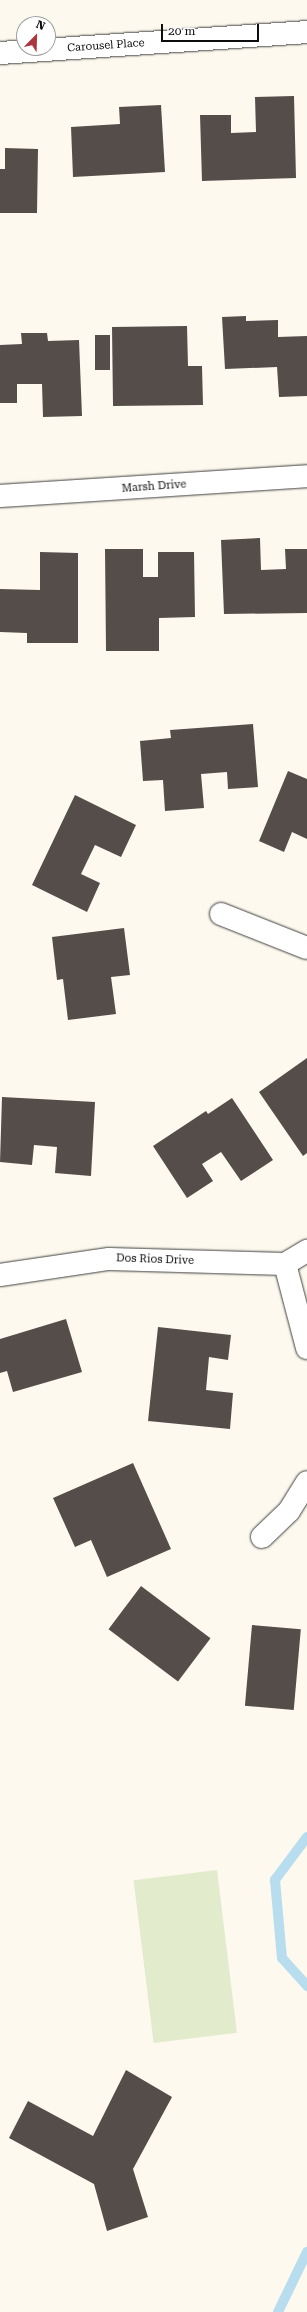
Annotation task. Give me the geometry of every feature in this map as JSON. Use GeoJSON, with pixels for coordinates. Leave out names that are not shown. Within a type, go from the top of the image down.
{"type":"FeatureCollection","features":[{"type":"Feature","properties":{"kind":"street","name":"Carousel Place"},"geometry":{"type":"LineString","coordinates":[[0,53],[307,32]]}},
{"type":"Feature","properties":{"kind":"street","name":"Marsh Drive"},"geometry":{"type":"LineString","coordinates":[[0,496],[307,476]]}},
{"type":"Feature","properties":{"kind":"street"},"geometry":{"type":"LineString","coordinates":[[221,914],[307,948]]}},
{"type":"Feature","properties":{"kind":"street"},"geometry":{"type":"LineString","coordinates":[[307,1251],[285,1264],[307,1348]]}},
{"type":"Feature","properties":{"kind":"street","name":"Dos Rios Drive"},"geometry":{"type":"LineString","coordinates":[[0,1275],[108,1259],[285,1264]]}},
{"type":"Feature","properties":{"kind":"street"},"geometry":{"type":"LineString","coordinates":[[262,1537],[289,1511],[307,1482]]}},
{"type":"Feature","properties":{"kind":"green space"},"geometry":{"type":"Polygon","coordinates":[[[217,1870],[237,2033],[154,2043],[134,1880],[217,1870]]]}},
{"type":"Feature","properties":{"kind":"building"},"geometry":{"type":"Polygon","coordinates":[[[294,96],[296,178],[202,181],[200,115],[231,115],[231,133],[256,132],[255,97],[294,96]]]}},
{"type":"Feature","properties":{"kind":"building"},"geometry":{"type":"Polygon","coordinates":[[[161,105],[165,172],[73,177],[71,127],[120,124],[119,107],[161,105]]]}},
{"type":"Feature","properties":{"kind":"building"},"geometry":{"type":"Polygon","coordinates":[[[5,148],[38,149],[37,213],[0,213],[0,169],[5,169],[5,148]]]}},
{"type":"Feature","properties":{"kind":"building"},"geometry":{"type":"Polygon","coordinates":[[[246,316],[246,321],[278,320],[278,337],[307,336],[307,396],[279,397],[277,367],[225,369],[222,317],[246,316]]]}},
{"type":"Feature","properties":{"kind":"building"},"geometry":{"type":"Polygon","coordinates":[[[187,326],[188,366],[202,366],[203,405],[113,406],[112,327],[187,326]]]}},
{"type":"Feature","properties":{"kind":"building"},"geometry":{"type":"Polygon","coordinates":[[[21,333],[47,333],[48,341],[79,340],[82,416],[43,417],[42,384],[17,384],[17,403],[0,403],[0,345],[22,344],[21,333]]]}},
{"type":"Feature","properties":{"kind":"building"},"geometry":{"type":"Polygon","coordinates":[[[95,335],[110,335],[110,370],[95,370],[95,335]]]}},
{"type":"Feature","properties":{"kind":"building"},"geometry":{"type":"Polygon","coordinates":[[[260,538],[261,570],[286,569],[285,549],[307,549],[307,613],[224,614],[221,540],[260,538]]]}},
{"type":"Feature","properties":{"kind":"building"},"geometry":{"type":"Polygon","coordinates":[[[105,549],[143,549],[143,577],[158,577],[158,552],[194,552],[195,617],[159,618],[159,651],[106,651],[105,549]]]}},
{"type":"Feature","properties":{"kind":"building"},"geometry":{"type":"Polygon","coordinates":[[[40,552],[78,553],[78,643],[27,643],[27,633],[0,632],[0,589],[40,590],[40,552]]]}},
{"type":"Feature","properties":{"kind":"building"},"geometry":{"type":"Polygon","coordinates":[[[253,724],[258,787],[228,789],[227,772],[201,774],[204,808],[165,811],[163,780],[143,781],[140,741],[171,738],[170,730],[253,724]]]}},
{"type":"Feature","properties":{"kind":"building"},"geometry":{"type":"Polygon","coordinates":[[[288,771],[307,779],[307,839],[292,832],[284,852],[259,841],[288,771]]]}},
{"type":"Feature","properties":{"kind":"building"},"geometry":{"type":"Polygon","coordinates":[[[75,795],[136,825],[121,857],[95,845],[81,874],[100,883],[87,912],[32,885],[75,795]]]}},
{"type":"Feature","properties":{"kind":"building"},"geometry":{"type":"Polygon","coordinates":[[[124,928],[130,975],[111,977],[116,1014],[68,1020],[63,979],[57,980],[52,937],[124,928]]]}},
{"type":"Feature","properties":{"kind":"building"},"geometry":{"type":"Polygon","coordinates":[[[307,1058],[307,1153],[303,1156],[259,1092],[307,1058]]]}},
{"type":"Feature","properties":{"kind":"building"},"geometry":{"type":"Polygon","coordinates":[[[2,1097],[95,1102],[91,1176],[55,1173],[57,1147],[34,1145],[32,1165],[0,1162],[2,1097]]]}},
{"type":"Feature","properties":{"kind":"building"},"geometry":{"type":"Polygon","coordinates":[[[232,1098],[273,1160],[241,1181],[221,1152],[202,1164],[213,1181],[187,1198],[153,1146],[206,1111],[208,1114],[232,1098]]]}},
{"type":"Feature","properties":{"kind":"building"},"geometry":{"type":"Polygon","coordinates":[[[66,1319],[82,1372],[13,1392],[7,1371],[0,1373],[0,1339],[66,1319]]]}},
{"type":"Feature","properties":{"kind":"building"},"geometry":{"type":"Polygon","coordinates":[[[158,1327],[231,1335],[228,1360],[209,1357],[206,1390],[233,1393],[230,1429],[148,1421],[158,1327]]]}},
{"type":"Feature","properties":{"kind":"building"},"geometry":{"type":"Polygon","coordinates":[[[133,1463],[171,1549],[107,1577],[91,1540],[75,1547],[53,1498],[133,1463]]]}},
{"type":"Feature","properties":{"kind":"building"},"geometry":{"type":"Polygon","coordinates":[[[141,1586],[210,1638],[178,1681],[109,1629],[141,1586]]]}},
{"type":"Feature","properties":{"kind":"building"},"geometry":{"type":"Polygon","coordinates":[[[252,1625],[301,1629],[294,1710],[245,1706],[252,1625]]]}},
{"type":"Feature","properties":{"kind":"building"},"geometry":{"type":"Polygon","coordinates":[[[126,2070],[172,2097],[133,2169],[148,2217],[107,2231],[94,2184],[9,2138],[28,2101],[93,2136],[126,2070]]]}},
{"type":"Feature","properties":{"kind":"waterway"},"geometry":{"type":"LineString","coordinates":[[307,1837],[275,1880],[282,1958],[307,1986]]}},
{"type":"Feature","properties":{"kind":"waterway"},"geometry":{"type":"LineString","coordinates":[[278,2312],[307,2252]]}}]}
